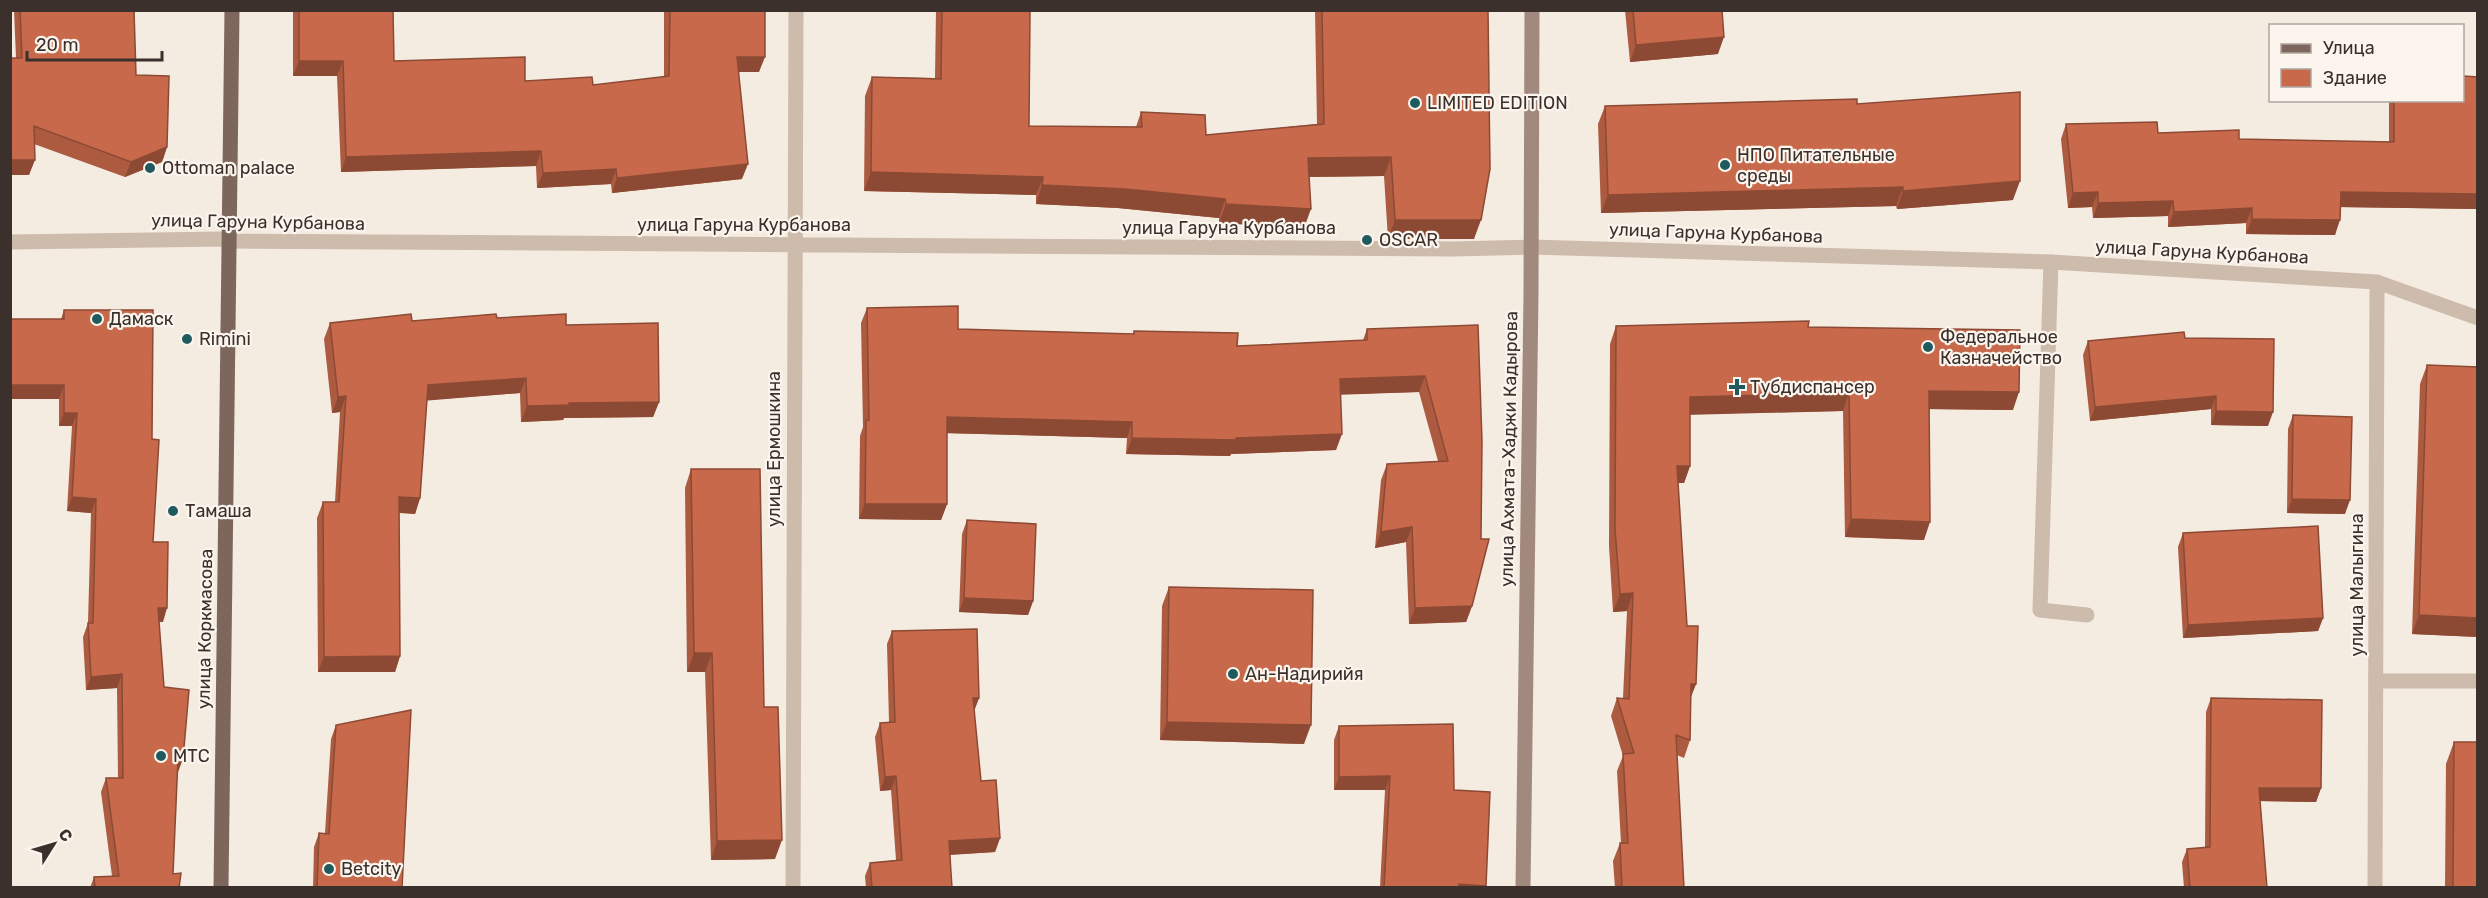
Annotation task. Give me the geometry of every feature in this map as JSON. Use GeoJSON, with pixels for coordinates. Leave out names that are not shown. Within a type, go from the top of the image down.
{"type":"FeatureCollection","features":[{"type":"Feature","properties":{"kind":"main road","name":"улица Коркмасова"},"geometry":{"type":"LineString","coordinates":[[221,888],[232,10]]}},
{"type":"Feature","properties":{"kind":"main road","name":"улица Ахмата-Хаджи Кадырова"},"geometry":{"type":"LineString","coordinates":[[1523,888],[1532,10]]}},
{"type":"Feature","properties":{"kind":"street","name":"улица Ермошкина"},"geometry":{"type":"LineString","coordinates":[[793,888],[796,10]]}},
{"type":"Feature","properties":{"kind":"street","name":"улица Гаруна Курбанова"},"geometry":{"type":"LineString","coordinates":[[10,242],[223,239],[230,241],[794,245],[1531,247],[2051,262],[2377,282],[2478,318]]}},
{"type":"Feature","properties":{"kind":"street"},"geometry":{"type":"LineString","coordinates":[[2051,262],[2040,610],[2087,615]]}},
{"type":"Feature","properties":{"kind":"street","name":"улица Малыгина"},"geometry":{"type":"LineString","coordinates":[[2375,888],[2377,282]]}},
{"type":"Feature","properties":{"kind":"street"},"geometry":{"type":"LineString","coordinates":[[2376,681],[2478,681]]}},
{"type":"Feature","properties":{"kind":"building"},"geometry":{"type":"Polygon","coordinates":[[[20,10],[134,10],[136,75],[169,76],[167,147],[131,162],[34,126],[35,160],[10,160],[10,58],[22,58],[20,10]]]}},
{"type":"Feature","properties":{"kind":"building"},"geometry":{"type":"Polygon","coordinates":[[[299,10],[393,10],[394,61],[525,57],[525,81],[592,77],[593,85],[669,76],[670,10],[765,10],[765,57],[737,57],[748,164],[617,178],[616,169],[543,173],[541,151],[346,157],[343,61],[299,61],[299,10]]]}},
{"type":"Feature","properties":{"kind":"building"},"geometry":{"type":"Polygon","coordinates":[[[942,10],[1030,10],[1029,126],[1142,127],[1141,112],[1205,115],[1206,135],[1324,124],[1322,10],[1488,10],[1490,169],[1481,220],[1395,220],[1391,157],[1308,158],[1311,209],[1226,204],[1225,199],[1125,189],[1042,185],[1043,177],[871,172],[872,77],[941,79],[942,10]]]}},
{"type":"Feature","properties":{"kind":"building"},"geometry":{"type":"Polygon","coordinates":[[[1633,10],[1722,10],[1724,37],[1636,45],[1633,10]]]}},
{"type":"Feature","properties":{"kind":"building"},"geometry":{"type":"Polygon","coordinates":[[[2464,76],[2478,77],[2478,194],[2341,192],[2340,220],[2252,219],[2252,208],[2174,212],[2173,201],[2098,203],[2098,192],[2073,193],[2066,124],[2157,122],[2158,133],[2239,130],[2239,139],[2394,142],[2394,102],[2464,102],[2464,76]]]}},
{"type":"Feature","properties":{"kind":"building"},"geometry":{"type":"Polygon","coordinates":[[[2020,92],[2020,181],[1903,191],[1903,187],[1608,195],[1605,106],[1857,99],[1857,104],[2020,92]]]}},
{"type":"Feature","properties":{"kind":"building"},"geometry":{"type":"Polygon","coordinates":[[[958,306],[958,329],[1134,334],[1134,331],[1238,333],[1237,346],[1367,340],[1367,329],[1478,325],[1482,441],[1481,539],[1489,539],[1472,606],[1415,608],[1412,527],[1381,532],[1387,464],[1448,461],[1425,376],[1340,379],[1342,434],[1236,438],[1236,440],[1132,438],[1132,422],[947,417],[947,504],[865,504],[866,420],[869,420],[867,308],[958,306]]]}},
{"type":"Feature","properties":{"kind":"building"},"geometry":{"type":"Polygon","coordinates":[[[64,310],[153,310],[152,439],[159,440],[153,542],[168,542],[167,608],[158,608],[164,687],[189,690],[183,759],[178,758],[173,874],[181,873],[179,888],[95,888],[94,877],[119,876],[106,778],[123,778],[122,674],[91,677],[88,623],[93,623],[96,499],[72,497],[77,413],[64,413],[64,385],[10,385],[10,319],[64,319],[64,310]]]}},
{"type":"Feature","properties":{"kind":"building"},"geometry":{"type":"Polygon","coordinates":[[[411,314],[412,321],[496,314],[497,318],[566,314],[566,325],[658,323],[659,402],[527,406],[526,378],[428,385],[420,498],[399,497],[400,656],[324,657],[323,502],[339,502],[346,396],[338,397],[330,323],[411,314]]]}},
{"type":"Feature","properties":{"kind":"building"},"geometry":{"type":"Polygon","coordinates":[[[1809,321],[1808,327],[2020,330],[2019,392],[1929,391],[1930,522],[1851,519],[1849,393],[1690,397],[1690,466],[1677,466],[1687,626],[1698,626],[1696,684],[1691,684],[1690,740],[1676,735],[1684,888],[1622,888],[1620,843],[1628,843],[1623,754],[1634,753],[1617,698],[1629,699],[1633,593],[1620,594],[1615,529],[1616,326],[1809,321]]]}},
{"type":"Feature","properties":{"kind":"building"},"geometry":{"type":"Polygon","coordinates":[[[2184,332],[2185,338],[2274,339],[2273,412],[2216,411],[2216,396],[2095,407],[2088,341],[2184,332]]]}},
{"type":"Feature","properties":{"kind":"building"},"geometry":{"type":"Polygon","coordinates":[[[2427,365],[2478,367],[2478,618],[2419,615],[2427,365]]]}},
{"type":"Feature","properties":{"kind":"building"},"geometry":{"type":"Polygon","coordinates":[[[2293,415],[2352,417],[2350,500],[2292,499],[2293,415]]]}},
{"type":"Feature","properties":{"kind":"building"},"geometry":{"type":"Polygon","coordinates":[[[691,469],[760,469],[764,707],[778,707],[782,840],[717,841],[712,653],[694,653],[691,469]]]}},
{"type":"Feature","properties":{"kind":"building"},"geometry":{"type":"Polygon","coordinates":[[[967,520],[1036,524],[1033,601],[964,598],[967,520]]]}},
{"type":"Feature","properties":{"kind":"building"},"geometry":{"type":"Polygon","coordinates":[[[2318,526],[2323,618],[2188,625],[2183,533],[2318,526]]]}},
{"type":"Feature","properties":{"kind":"building","name":"Ан-Надирийя"},"geometry":{"type":"Polygon","coordinates":[[[1169,587],[1313,590],[1311,725],[1167,722],[1169,587]]]}},
{"type":"Feature","properties":{"kind":"building"},"geometry":{"type":"Polygon","coordinates":[[[977,629],[979,698],[973,698],[981,781],[996,780],[1000,838],[949,841],[952,888],[872,888],[870,863],[902,860],[896,776],[885,777],[880,723],[895,722],[892,631],[977,629]]]}},
{"type":"Feature","properties":{"kind":"building"},"geometry":{"type":"Polygon","coordinates":[[[2211,698],[2322,700],[2321,788],[2259,788],[2267,888],[2190,888],[2187,849],[2210,847],[2211,698]]]}},
{"type":"Feature","properties":{"kind":"building"},"geometry":{"type":"Polygon","coordinates":[[[411,710],[402,888],[317,888],[319,833],[329,834],[336,725],[411,710]]]}},
{"type":"Feature","properties":{"kind":"building"},"geometry":{"type":"Polygon","coordinates":[[[1453,724],[1454,790],[1490,792],[1486,886],[1459,884],[1459,888],[1384,888],[1390,776],[1339,777],[1339,726],[1453,724]]]}},
{"type":"Feature","properties":{"kind":"building"},"geometry":{"type":"Polygon","coordinates":[[[2454,742],[2478,742],[2478,888],[2453,888],[2454,742]]]}},
{"type":"Feature","properties":{"kind":"place","name":"LIMITED EDITION"},"geometry":{"type":"Point","coordinates":[1415,103]}},
{"type":"Feature","properties":{"kind":"place","name":"НПО Питательные среды"},"geometry":{"type":"Point","coordinates":[1725,165]}},
{"type":"Feature","properties":{"kind":"place","name":"Ottoman palace"},"geometry":{"type":"Point","coordinates":[150,168]}},
{"type":"Feature","properties":{"kind":"place","name":"OSCAR"},"geometry":{"type":"Point","coordinates":[1367,240]}},
{"type":"Feature","properties":{"kind":"place","name":"Дамаск"},"geometry":{"type":"Point","coordinates":[97,319]}},
{"type":"Feature","properties":{"kind":"place","name":"Rimini"},"geometry":{"type":"Point","coordinates":[187,339]}},
{"type":"Feature","properties":{"kind":"place","name":"Федеральное Казначейство"},"geometry":{"type":"Point","coordinates":[1928,347]}},
{"type":"Feature","properties":{"kind":"place","name":"Тубдиспансер"},"geometry":{"type":"Point","coordinates":[1737,387]}},
{"type":"Feature","properties":{"kind":"place","name":"Тамаша"},"geometry":{"type":"Point","coordinates":[173,511]}},
{"type":"Feature","properties":{"kind":"place","name":"Ан-Надирийя"},"geometry":{"type":"Point","coordinates":[1233,674]}},
{"type":"Feature","properties":{"kind":"place","name":"МТС"},"geometry":{"type":"Point","coordinates":[161,756]}},
{"type":"Feature","properties":{"kind":"place","name":"Betcity"},"geometry":{"type":"Point","coordinates":[329,869]}}]}
